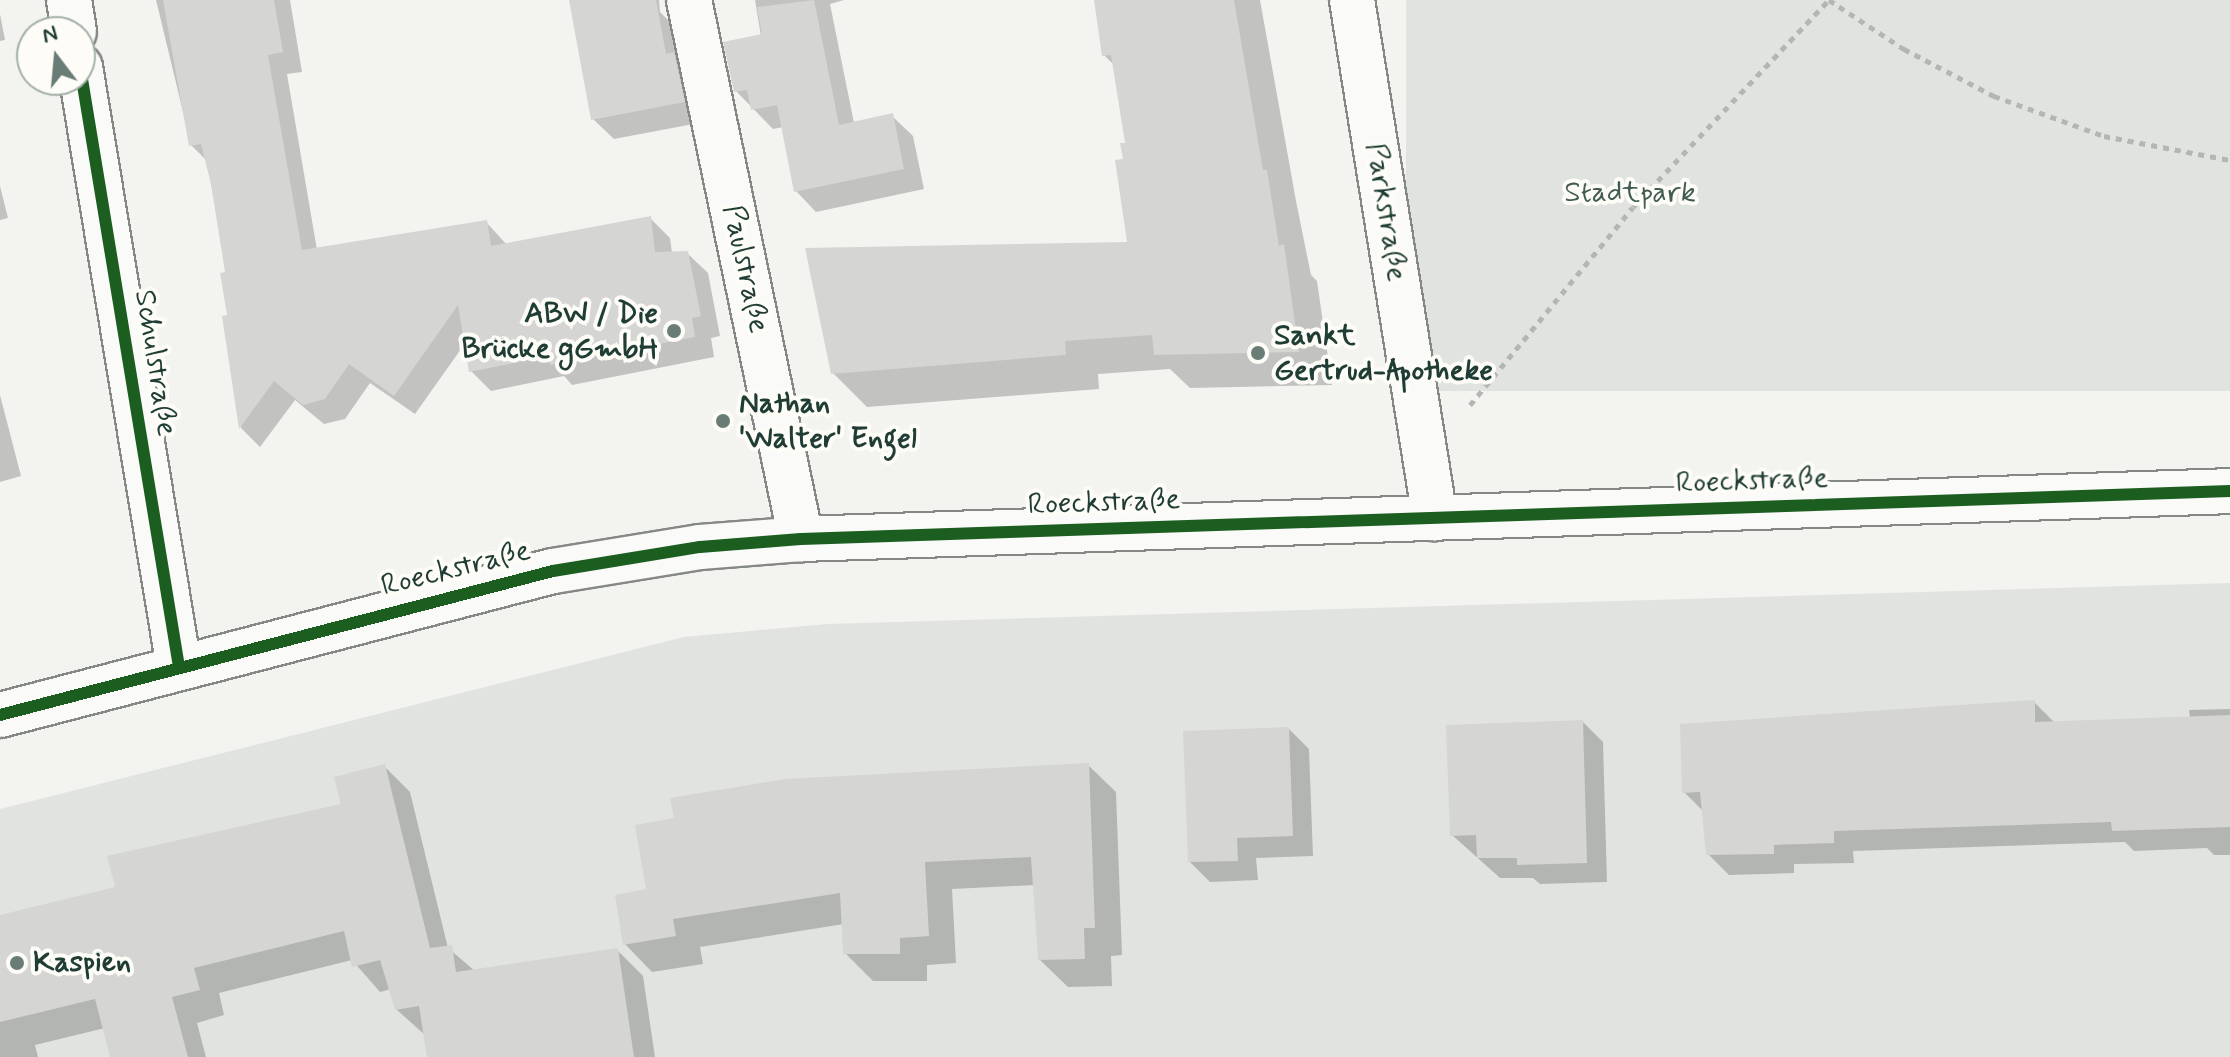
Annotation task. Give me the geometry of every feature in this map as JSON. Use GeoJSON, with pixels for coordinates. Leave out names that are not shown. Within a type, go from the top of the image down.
{"type":"FeatureCollection","features":[{"type":"Feature","properties":{"kind":"main road","name":"Paulstraße"},"geometry":{"type":"LineString","coordinates":[[689,0],[801,539]]}},
{"type":"Feature","properties":{"kind":"main road","name":"Parkstraße"},"geometry":{"type":"LineString","coordinates":[[1352,0],[1435,518]]}},
{"type":"Feature","properties":{"kind":"main road","name":"Schulstraße"},"geometry":{"type":"LineString","coordinates":[[85,96],[179,667]]}},
{"type":"Feature","properties":{"kind":"main road","name":"Roeckstraße"},"geometry":{"type":"LineString","coordinates":[[0,715],[553,571],[700,547],[801,539],[2230,491]]}},
{"type":"Feature","properties":{"kind":"path"},"geometry":{"type":"LineString","coordinates":[[1459,418],[1633,207],[1829,0],[1904,49],[1994,96],[2104,136],[2230,160]]}},
{"type":"Feature","properties":{"kind":"green space","name":"Stadtpark"},"geometry":{"type":"Polygon","coordinates":[[[1406,0],[2230,0],[2230,391],[1406,391],[1406,0]]]}},
{"type":"Feature","properties":{"kind":"green space"},"geometry":{"type":"Polygon","coordinates":[[[2230,583],[2230,1057],[0,1057],[0,809],[684,637],[827,624],[2230,583]]]}},
{"type":"Feature","properties":{"kind":"building"},"geometry":{"type":"Polygon","coordinates":[[[163,0],[274,0],[283,52],[268,55],[302,250],[487,220],[491,246],[651,216],[655,252],[688,251],[701,316],[692,318],[695,337],[550,365],[548,356],[469,372],[458,305],[394,396],[349,364],[325,399],[303,405],[274,381],[239,429],[222,316],[227,315],[220,273],[225,272],[211,184],[201,144],[189,146],[163,0]]]}},
{"type":"Feature","properties":{"kind":"building"},"geometry":{"type":"Polygon","coordinates":[[[569,0],[656,0],[666,54],[674,52],[685,102],[591,120],[569,0]]]}},
{"type":"Feature","properties":{"kind":"building"},"geometry":{"type":"Polygon","coordinates":[[[814,0],[839,125],[893,113],[904,169],[794,192],[777,105],[751,110],[747,90],[734,92],[723,42],[762,34],[757,7],[814,0]]]}},
{"type":"Feature","properties":{"kind":"building"},"geometry":{"type":"Polygon","coordinates":[[[1094,0],[1234,0],[1263,170],[1267,170],[1279,246],[1284,244],[1299,352],[1154,355],[1152,335],[1065,341],[1066,355],[831,374],[805,248],[1127,242],[1115,160],[1123,159],[1120,143],[1125,143],[1111,55],[1102,56],[1094,0]]]}},
{"type":"Feature","properties":{"kind":"building"},"geometry":{"type":"Polygon","coordinates":[[[2035,700],[2035,722],[2230,715],[2230,827],[2112,831],[2111,822],[1834,831],[1834,843],[1774,845],[1774,854],[1706,855],[1700,792],[1682,793],[1680,724],[2035,700]]]}},
{"type":"Feature","properties":{"kind":"building"},"geometry":{"type":"Polygon","coordinates":[[[1583,720],[1587,863],[1517,865],[1517,858],[1477,858],[1476,835],[1450,836],[1446,725],[1583,720]]]}},
{"type":"Feature","properties":{"kind":"building"},"geometry":{"type":"Polygon","coordinates":[[[1289,727],[1293,836],[1237,838],[1238,861],[1188,862],[1183,731],[1289,727]]]}},
{"type":"Feature","properties":{"kind":"building"},"geometry":{"type":"Polygon","coordinates":[[[1089,763],[1095,928],[1084,928],[1085,959],[1038,960],[1031,857],[925,862],[929,936],[900,938],[900,954],[843,954],[840,893],[673,919],[676,936],[623,945],[615,895],[646,889],[635,825],[674,818],[670,798],[785,779],[1089,763]]]}},
{"type":"Feature","properties":{"kind":"building"},"geometry":{"type":"Polygon","coordinates":[[[385,764],[430,948],[452,945],[456,972],[618,948],[634,1057],[427,1057],[419,1006],[395,1010],[380,960],[352,967],[344,931],[194,968],[200,990],[172,997],[188,1057],[110,1057],[95,999],[0,1022],[0,915],[115,887],[107,856],[341,804],[334,777],[385,764]]]}},
{"type":"Feature","properties":{"kind":"cycle path"},"geometry":{"type":"LineString","coordinates":[[85,96],[179,667]]}},
{"type":"Feature","properties":{"kind":"cycle path"},"geometry":{"type":"LineString","coordinates":[[0,715],[553,571],[700,547],[801,539],[2230,491]]}},
{"type":"Feature","properties":{"kind":"place","name":"ABW / Die Brücke gGmbH"},"geometry":{"type":"Point","coordinates":[674,331]}},
{"type":"Feature","properties":{"kind":"place","name":"Sankt Gertrud-Apotheke"},"geometry":{"type":"Point","coordinates":[1258,353]}},
{"type":"Feature","properties":{"kind":"place","name":"Nathan 'Walter' Engel"},"geometry":{"type":"Point","coordinates":[723,421]}},
{"type":"Feature","properties":{"kind":"place","name":"Kaspien"},"geometry":{"type":"Point","coordinates":[17,963]}}]}
